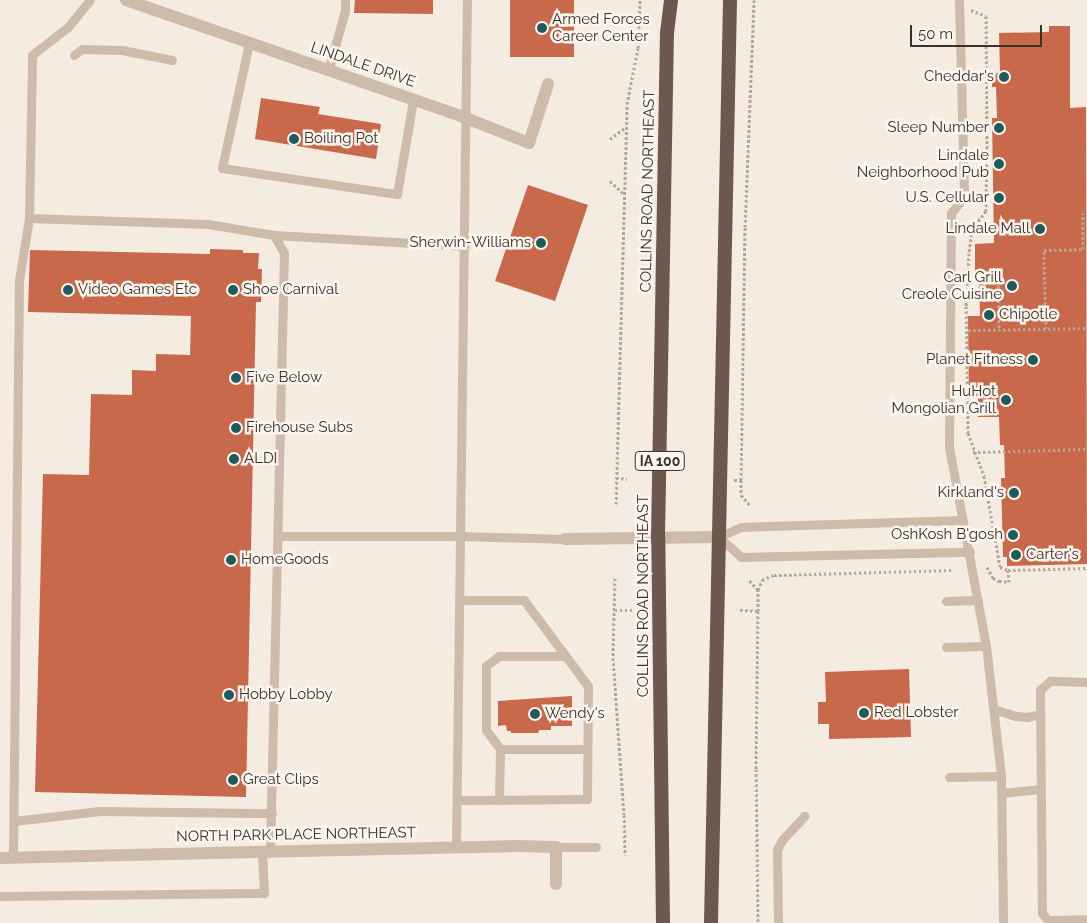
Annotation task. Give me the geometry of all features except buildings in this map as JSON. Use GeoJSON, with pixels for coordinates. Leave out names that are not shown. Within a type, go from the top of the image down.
{"type":"FeatureCollection","features":[{"type":"Feature","properties":{"kind":"highway","name":"COLLINS ROAD NORTHEAST"},"geometry":{"type":"LineString","coordinates":[[663,923],[658,537],[666,43],[671,0]]}},
{"type":"Feature","properties":{"kind":"highway"},"geometry":{"type":"LineString","coordinates":[[711,923],[730,0]]}},
{"type":"Feature","properties":{"kind":"street","name":"LINDALE DRIVE"},"geometry":{"type":"LineString","coordinates":[[126,0],[466,118],[529,143],[548,84]]}},
{"type":"Feature","properties":{"kind":"street"},"geometry":{"type":"LineString","coordinates":[[565,539],[719,537]]}},
{"type":"Feature","properties":{"kind":"street","name":"NORTH PARK PLACE NORTHEAST"},"geometry":{"type":"LineString","coordinates":[[0,858],[456,847],[556,847]]}},
{"type":"Feature","properties":{"kind":"street"},"geometry":{"type":"LineString","coordinates":[[556,847],[556,884]]}},
{"type":"Feature","properties":{"kind":"lane"},"geometry":{"type":"LineString","coordinates":[[13,858],[19,280],[29,218],[32,55],[68,27],[90,0]]}},
{"type":"Feature","properties":{"kind":"lane"},"geometry":{"type":"LineString","coordinates":[[328,71],[345,11],[345,0]]}},
{"type":"Feature","properties":{"kind":"lane"},"geometry":{"type":"LineString","coordinates":[[456,847],[467,0]]}},
{"type":"Feature","properties":{"kind":"lane"},"geometry":{"type":"LineString","coordinates":[[959,3],[964,197],[951,213],[949,447],[970,552],[986,646],[994,709],[1002,792],[1003,923]]}},
{"type":"Feature","properties":{"kind":"lane"},"geometry":{"type":"LineString","coordinates":[[249,43],[222,168],[397,194],[413,100]]}},
{"type":"Feature","properties":{"kind":"lane"},"geometry":{"type":"LineString","coordinates":[[74,55],[82,49],[122,50],[172,60]]}},
{"type":"Feature","properties":{"kind":"lane"},"geometry":{"type":"LineString","coordinates":[[29,218],[208,224],[274,235],[464,246]]}},
{"type":"Feature","properties":{"kind":"lane"},"geometry":{"type":"LineString","coordinates":[[0,896],[264,893],[266,851],[272,813],[284,252],[274,235]]}},
{"type":"Feature","properties":{"kind":"lane"},"geometry":{"type":"LineString","coordinates":[[963,520],[741,527],[719,537],[741,557],[970,552]]}},
{"type":"Feature","properties":{"kind":"lane"},"geometry":{"type":"LineString","coordinates":[[278,536],[460,536],[565,539]]}},
{"type":"Feature","properties":{"kind":"lane"},"geometry":{"type":"LineString","coordinates":[[457,800],[587,799],[588,686],[524,600],[460,600]]}},
{"type":"Feature","properties":{"kind":"lane"},"geometry":{"type":"LineString","coordinates":[[946,601],[978,600]]}},
{"type":"Feature","properties":{"kind":"lane"},"geometry":{"type":"LineString","coordinates":[[946,647],[986,646]]}},
{"type":"Feature","properties":{"kind":"lane"},"geometry":{"type":"LineString","coordinates":[[499,800],[500,749],[486,730],[486,666],[499,656],[565,656]]}},
{"type":"Feature","properties":{"kind":"lane"},"geometry":{"type":"LineString","coordinates":[[1085,682],[1050,682],[1040,690],[1040,714],[1042,913],[1048,920],[1087,920]]}},
{"type":"Feature","properties":{"kind":"lane"},"geometry":{"type":"LineString","coordinates":[[994,709],[1016,716],[1027,717],[1040,714]]}},
{"type":"Feature","properties":{"kind":"lane"},"geometry":{"type":"LineString","coordinates":[[500,749],[587,749]]}},
{"type":"Feature","properties":{"kind":"lane"},"geometry":{"type":"LineString","coordinates":[[949,776],[1001,776]]}},
{"type":"Feature","properties":{"kind":"lane"},"geometry":{"type":"LineString","coordinates":[[1002,792],[1041,789]]}},
{"type":"Feature","properties":{"kind":"lane"},"geometry":{"type":"LineString","coordinates":[[14,820],[99,811],[272,813]]}},
{"type":"Feature","properties":{"kind":"lane"},"geometry":{"type":"LineString","coordinates":[[778,923],[777,850],[782,840],[804,816]]}},
{"type":"Feature","properties":{"kind":"lane"},"geometry":{"type":"LineString","coordinates":[[556,847],[596,847]]}},
{"type":"Feature","properties":{"kind":"path"},"geometry":{"type":"LineString","coordinates":[[616,504],[627,104],[638,48],[640,0]]}},
{"type":"Feature","properties":{"kind":"path"},"geometry":{"type":"LineString","coordinates":[[750,505],[741,495],[741,480],[745,227],[754,0]]}},
{"type":"Feature","properties":{"kind":"path"},"geometry":{"type":"LineString","coordinates":[[959,3],[986,16],[986,211],[972,229],[966,306],[968,433],[973,452],[984,476],[1000,567],[1008,570],[1087,568]]}},
{"type":"Feature","properties":{"kind":"path"},"geometry":{"type":"LineString","coordinates":[[610,139],[626,127]]}},
{"type":"Feature","properties":{"kind":"path"},"geometry":{"type":"LineString","coordinates":[[610,181],[624,194]]}},
{"type":"Feature","properties":{"kind":"path"},"geometry":{"type":"LineString","coordinates":[[1046,329],[1044,250],[1083,249],[1083,213]]}},
{"type":"Feature","properties":{"kind":"path"},"geometry":{"type":"LineString","coordinates":[[998,280],[998,329]]}},
{"type":"Feature","properties":{"kind":"path"},"geometry":{"type":"LineString","coordinates":[[968,330],[1087,328]]}},
{"type":"Feature","properties":{"kind":"path"},"geometry":{"type":"LineString","coordinates":[[973,452],[1087,449]]}},
{"type":"Feature","properties":{"kind":"path"},"geometry":{"type":"LineString","coordinates":[[616,478],[627,479]]}},
{"type":"Feature","properties":{"kind":"path"},"geometry":{"type":"LineString","coordinates":[[731,480],[741,480]]}},
{"type":"Feature","properties":{"kind":"path"},"geometry":{"type":"LineString","coordinates":[[987,567],[992,578],[999,581],[1008,582],[1008,570]]}},
{"type":"Feature","properties":{"kind":"path"},"geometry":{"type":"LineString","coordinates":[[758,923],[756,769],[758,590],[762,580],[774,575],[953,570]]}},
{"type":"Feature","properties":{"kind":"path"},"geometry":{"type":"LineString","coordinates":[[615,578],[613,658],[624,815],[624,855]]}},
{"type":"Feature","properties":{"kind":"path"},"geometry":{"type":"LineString","coordinates":[[749,580],[758,590]]}},
{"type":"Feature","properties":{"kind":"path"},"geometry":{"type":"LineString","coordinates":[[615,610],[635,610]]}},
{"type":"Feature","properties":{"kind":"path"},"geometry":{"type":"LineString","coordinates":[[740,610],[758,611]]}},
{"type":"Feature","properties":{"kind":"place","name":"Armed Forces Career Center"},"geometry":{"type":"Point","coordinates":[542,28]}},
{"type":"Feature","properties":{"kind":"place","name":"Cheddar's"},"geometry":{"type":"Point","coordinates":[1004,77]}},
{"type":"Feature","properties":{"kind":"place","name":"Sleep Number"},"geometry":{"type":"Point","coordinates":[999,128]}},
{"type":"Feature","properties":{"kind":"place","name":"Boiling Pot"},"geometry":{"type":"Point","coordinates":[294,139]}},
{"type":"Feature","properties":{"kind":"place","name":"Lindale Neighborhood Pub"},"geometry":{"type":"Point","coordinates":[999,164]}},
{"type":"Feature","properties":{"kind":"place","name":"U.S. Cellular"},"geometry":{"type":"Point","coordinates":[999,198]}},
{"type":"Feature","properties":{"kind":"place","name":"Lindale Mall"},"geometry":{"type":"Point","coordinates":[1040,229]}},
{"type":"Feature","properties":{"kind":"place","name":"Sherwin-Williams"},"geometry":{"type":"Point","coordinates":[541,243]}},
{"type":"Feature","properties":{"kind":"place","name":"Carl Grill Creole Cuisine"},"geometry":{"type":"Point","coordinates":[1012,286]}},
{"type":"Feature","properties":{"kind":"place","name":"Video Games Etc"},"geometry":{"type":"Point","coordinates":[68,290]}},
{"type":"Feature","properties":{"kind":"place","name":"Shoe Carnival"},"geometry":{"type":"Point","coordinates":[233,290]}},
{"type":"Feature","properties":{"kind":"place","name":"Chipotle"},"geometry":{"type":"Point","coordinates":[989,315]}},
{"type":"Feature","properties":{"kind":"place","name":"Planet Fitness"},"geometry":{"type":"Point","coordinates":[1033,360]}},
{"type":"Feature","properties":{"kind":"place","name":"Five Below"},"geometry":{"type":"Point","coordinates":[236,378]}},
{"type":"Feature","properties":{"kind":"place","name":"HuHot Mongolian Grill"},"geometry":{"type":"Point","coordinates":[1006,400]}},
{"type":"Feature","properties":{"kind":"place","name":"Firehouse Subs"},"geometry":{"type":"Point","coordinates":[236,428]}},
{"type":"Feature","properties":{"kind":"place","name":"ALDI"},"geometry":{"type":"Point","coordinates":[234,459]}},
{"type":"Feature","properties":{"kind":"place","name":"Kirkland's"},"geometry":{"type":"Point","coordinates":[1014,493]}},
{"type":"Feature","properties":{"kind":"place","name":"OshKosh B'gosh"},"geometry":{"type":"Point","coordinates":[1013,535]}},
{"type":"Feature","properties":{"kind":"place","name":"Carter's"},"geometry":{"type":"Point","coordinates":[1016,555]}},
{"type":"Feature","properties":{"kind":"place","name":"HomeGoods"},"geometry":{"type":"Point","coordinates":[231,560]}},
{"type":"Feature","properties":{"kind":"place","name":"Hobby Lobby"},"geometry":{"type":"Point","coordinates":[229,695]}},
{"type":"Feature","properties":{"kind":"place","name":"Red Lobster"},"geometry":{"type":"Point","coordinates":[864,713]}},
{"type":"Feature","properties":{"kind":"place","name":"Wendy's"},"geometry":{"type":"Point","coordinates":[535,714]}},
{"type":"Feature","properties":{"kind":"place","name":"Great Clips"},"geometry":{"type":"Point","coordinates":[233,780]}}]}
